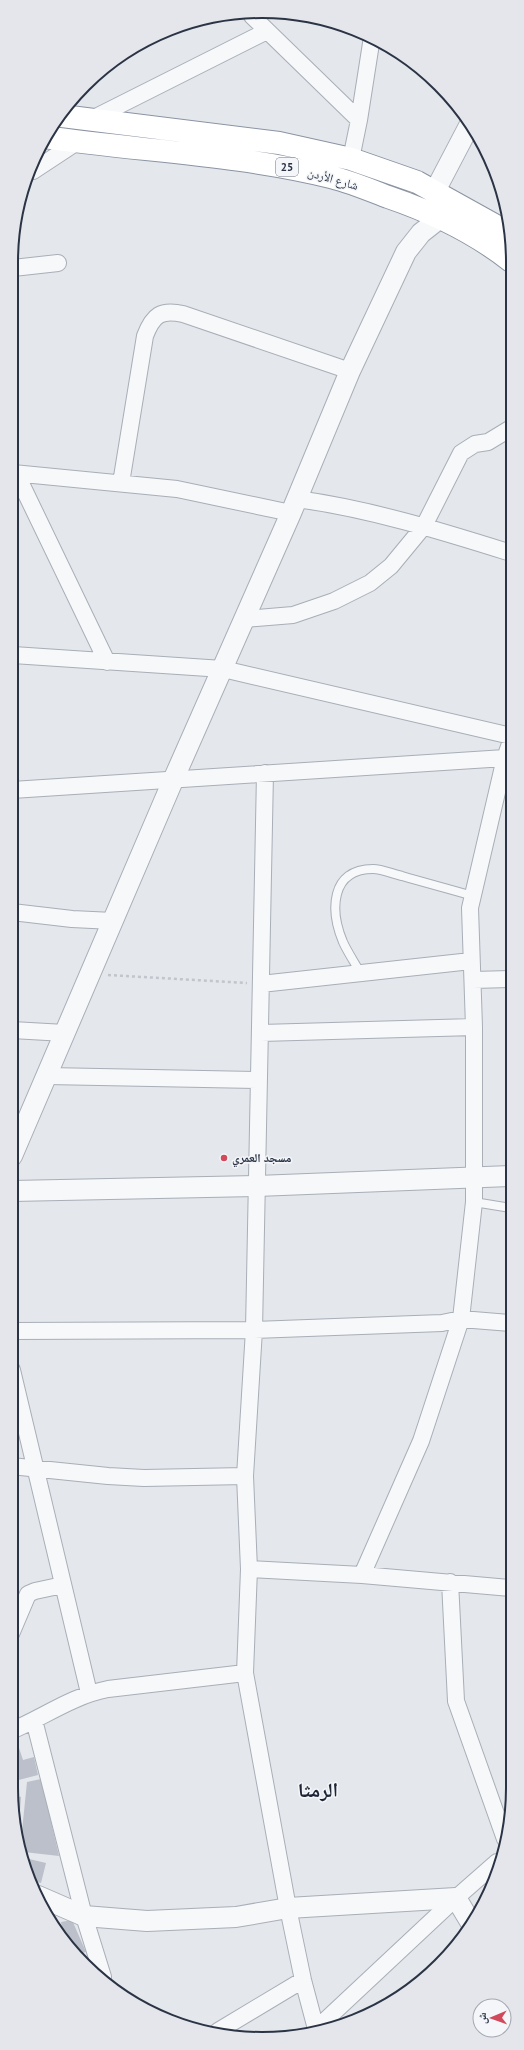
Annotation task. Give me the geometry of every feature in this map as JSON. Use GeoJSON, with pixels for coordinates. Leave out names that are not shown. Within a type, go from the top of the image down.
{"type":"FeatureCollection","features":[{"type":"Feature","properties":{"kind":"highway","name":"شارع الأردن"},"geometry":{"type":"LineString","coordinates":[[66,116],[280,143],[351,159],[417,182],[436,191],[504,232]]}},
{"type":"Feature","properties":{"kind":"highway","name":"شارع الأردن"},"geometry":{"type":"LineString","coordinates":[[52,138],[279,166],[333,177],[407,203],[440,218],[488,243],[506,257]]}},
{"type":"Feature","properties":{"kind":"street"},"geometry":{"type":"LineString","coordinates":[[255,18],[359,120]]}},
{"type":"Feature","properties":{"kind":"street"},"geometry":{"type":"LineString","coordinates":[[92,119],[267,30]]}},
{"type":"Feature","properties":{"kind":"street"},"geometry":{"type":"LineString","coordinates":[[351,159],[359,120],[371,44]]}},
{"type":"Feature","properties":{"kind":"street"},"geometry":{"type":"LineString","coordinates":[[436,191],[467,130]]}},
{"type":"Feature","properties":{"kind":"street"},"geometry":{"type":"LineString","coordinates":[[37,168],[76,142]]}},
{"type":"Feature","properties":{"kind":"street"},"geometry":{"type":"LineString","coordinates":[[18,1142],[174,778],[294,506],[350,371],[406,252],[421,233],[440,218]]}},
{"type":"Feature","properties":{"kind":"street"},"geometry":{"type":"LineString","coordinates":[[18,267],[58,263]]}},
{"type":"Feature","properties":{"kind":"street"},"geometry":{"type":"LineString","coordinates":[[122,483],[145,336],[150,322],[156,316],[164,313],[183,314],[350,371]]}},
{"type":"Feature","properties":{"kind":"street"},"geometry":{"type":"LineString","coordinates":[[245,619],[293,615],[334,601],[370,583],[391,566],[424,526],[461,454],[475,444],[488,442],[506,431]]}},
{"type":"Feature","properties":{"kind":"street"},"geometry":{"type":"LineString","coordinates":[[18,473],[177,489],[294,506],[325,503],[424,526],[506,551]]}},
{"type":"Feature","properties":{"kind":"street"},"geometry":{"type":"LineString","coordinates":[[18,481],[107,662]]}},
{"type":"Feature","properties":{"kind":"street"},"geometry":{"type":"LineString","coordinates":[[18,655],[223,669],[506,735]]}},
{"type":"Feature","properties":{"kind":"street"},"geometry":{"type":"LineString","coordinates":[[362,1575],[421,1441],[461,1319],[474,1202],[474,1027],[470,921],[473,896],[506,755]]}},
{"type":"Feature","properties":{"kind":"street"},"geometry":{"type":"LineString","coordinates":[[18,790],[174,778],[505,758]]}},
{"type":"Feature","properties":{"kind":"street"},"geometry":{"type":"LineString","coordinates":[[265,773],[254,1330],[245,1476],[249,1569],[245,1673],[288,1908],[303,1980],[315,2026]]}},
{"type":"Feature","properties":{"kind":"street"},"geometry":{"type":"LineString","coordinates":[[18,913],[72,919],[113,921]]}},
{"type":"Feature","properties":{"kind":"street"},"geometry":{"type":"LineString","coordinates":[[261,984],[471,961]]}},
{"type":"Feature","properties":{"kind":"street"},"geometry":{"type":"LineString","coordinates":[[473,980],[506,979]]}},
{"type":"Feature","properties":{"kind":"street"},"geometry":{"type":"LineString","coordinates":[[261,1033],[474,1027]]}},
{"type":"Feature","properties":{"kind":"street"},"geometry":{"type":"LineString","coordinates":[[18,1030],[65,1033]]}},
{"type":"Feature","properties":{"kind":"street"},"geometry":{"type":"LineString","coordinates":[[47,1076],[260,1080]]}},
{"type":"Feature","properties":{"kind":"street"},"geometry":{"type":"LineString","coordinates":[[18,1192],[257,1186],[506,1176]]}},
{"type":"Feature","properties":{"kind":"street"},"geometry":{"type":"LineString","coordinates":[[18,1331],[254,1330],[442,1323],[461,1319],[506,1323]]}},
{"type":"Feature","properties":{"kind":"street"},"geometry":{"type":"LineString","coordinates":[[18,1394],[89,1693]]}},
{"type":"Feature","properties":{"kind":"street"},"geometry":{"type":"LineString","coordinates":[[18,1466],[108,1476],[144,1478],[245,1476]]}},
{"type":"Feature","properties":{"kind":"street"},"geometry":{"type":"LineString","coordinates":[[249,1569],[362,1575],[506,1588]]}},
{"type":"Feature","properties":{"kind":"street"},"geometry":{"type":"LineString","coordinates":[[450,1582],[456,1702],[502,1831]]}},
{"type":"Feature","properties":{"kind":"street"},"geometry":{"type":"LineString","coordinates":[[18,1618],[28,1594],[63,1585]]}},
{"type":"Feature","properties":{"kind":"street"},"geometry":{"type":"LineString","coordinates":[[18,1728],[89,1693],[245,1673]]}},
{"type":"Feature","properties":{"kind":"street"},"geometry":{"type":"LineString","coordinates":[[34,1720],[84,1916],[101,1971]]}},
{"type":"Feature","properties":{"kind":"street"},"geometry":{"type":"LineString","coordinates":[[320,2025],[456,1898],[493,1865]]}},
{"type":"Feature","properties":{"kind":"street"},"geometry":{"type":"LineString","coordinates":[[45,1899],[84,1916],[147,1922],[236,1917],[288,1908],[456,1898]]}},
{"type":"Feature","properties":{"kind":"street"},"geometry":{"type":"LineString","coordinates":[[456,1898],[468,1918]]}},
{"type":"Feature","properties":{"kind":"street"},"geometry":{"type":"LineString","coordinates":[[222,2029],[303,1980]]}},
{"type":"Feature","properties":{"kind":"lane"},"geometry":{"type":"LineString","coordinates":[[361,974],[343,942],[335,899],[338,886],[353,873],[374,869],[473,896]]}},
{"type":"Feature","properties":{"kind":"lane"},"geometry":{"type":"LineString","coordinates":[[474,1202],[506,1207]]}},
{"type":"Feature","properties":{"kind":"path"},"geometry":{"type":"LineString","coordinates":[[91,973],[261,984]]}},
{"type":"Feature","properties":{"kind":"building"},"geometry":{"type":"Polygon","coordinates":[[[18,1745],[23,1760],[34,1757],[38,1775],[18,1780],[18,1745]]]}},
{"type":"Feature","properties":{"kind":"building"},"geometry":{"type":"Polygon","coordinates":[[[41,1779],[59,1856],[26,1852],[22,1831],[27,1782],[41,1779]]]}},
{"type":"Feature","properties":{"kind":"building"},"geometry":{"type":"Polygon","coordinates":[[[19,1796],[21,1797],[20,1815],[19,1796]]]}},
{"type":"Feature","properties":{"kind":"building"},"geometry":{"type":"Polygon","coordinates":[[[29,1859],[46,1863],[41,1883],[37,1882],[29,1859]]]}},
{"type":"Feature","properties":{"kind":"building"},"geometry":{"type":"Polygon","coordinates":[[[72,1920],[86,1952],[82,1953],[68,1937],[62,1929],[61,1922],[72,1920]]]}},
{"type":"Feature","properties":{"kind":"place","name":"مسجد العمري"},"geometry":{"type":"Point","coordinates":[224,1158]}},
{"type":"Feature","properties":{"kind":"district","name":"الرمثا"},"geometry":{"type":"Point","coordinates":[318,1790]}}]}
